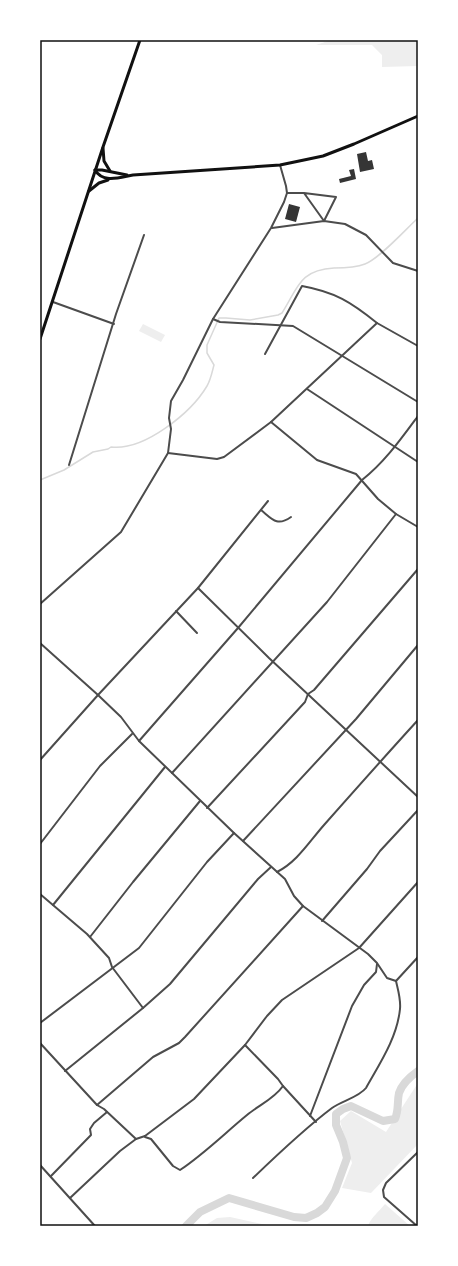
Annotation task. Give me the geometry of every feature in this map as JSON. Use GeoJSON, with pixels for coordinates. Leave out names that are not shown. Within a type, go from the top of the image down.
{"type":"FeatureCollection","features":[{"type":"Feature","properties":{"kind":"main road"},"geometry":{"type":"LineString","coordinates":[[40,339],[95,170],[140,40]]}},
{"type":"Feature","properties":{"kind":"main road"},"geometry":{"type":"LineString","coordinates":[[88,192],[99,183],[133,175],[280,164],[323,156],[418,116]]}},
{"type":"Feature","properties":{"kind":"main road"},"geometry":{"type":"LineString","coordinates":[[103,147],[104,161],[111,172]]}},
{"type":"Feature","properties":{"kind":"main road"},"geometry":{"type":"LineString","coordinates":[[95,170],[133,175]]}},
{"type":"Feature","properties":{"kind":"main road"},"geometry":{"type":"LineString","coordinates":[[95,170],[101,177],[111,179]]}},
{"type":"Feature","properties":{"kind":"street"},"geometry":{"type":"LineString","coordinates":[[40,604],[121,532],[168,453],[171,429],[169,418],[171,402],[214,320],[271,228],[287,193],[280,164]]}},
{"type":"Feature","properties":{"kind":"street"},"geometry":{"type":"LineString","coordinates":[[287,193],[304,193],[336,197],[324,222]]}},
{"type":"Feature","properties":{"kind":"street"},"geometry":{"type":"LineString","coordinates":[[304,193],[324,222]]}},
{"type":"Feature","properties":{"kind":"street"},"geometry":{"type":"LineString","coordinates":[[271,228],[324,222],[345,224],[366,234],[393,262],[418,271]]}},
{"type":"Feature","properties":{"kind":"street"},"geometry":{"type":"LineString","coordinates":[[69,465],[144,235]]}},
{"type":"Feature","properties":{"kind":"street"},"geometry":{"type":"LineString","coordinates":[[265,354],[302,286],[331,293],[348,301],[377,323],[418,346]]}},
{"type":"Feature","properties":{"kind":"street"},"geometry":{"type":"LineString","coordinates":[[52,301],[114,324]]}},
{"type":"Feature","properties":{"kind":"street"},"geometry":{"type":"LineString","coordinates":[[214,320],[220,322],[293,326],[418,402]]}},
{"type":"Feature","properties":{"kind":"street"},"geometry":{"type":"LineString","coordinates":[[168,453],[217,459],[224,457],[271,422],[377,323]]}},
{"type":"Feature","properties":{"kind":"street"},"geometry":{"type":"LineString","coordinates":[[307,389],[418,462]]}},
{"type":"Feature","properties":{"kind":"street"},"geometry":{"type":"LineString","coordinates":[[139,741],[238,628],[362,480],[373,472],[395,447],[418,416]]}},
{"type":"Feature","properties":{"kind":"street"},"geometry":{"type":"LineString","coordinates":[[271,422],[318,460],[356,474],[378,499],[396,514],[418,527]]}},
{"type":"Feature","properties":{"kind":"street"},"geometry":{"type":"LineString","coordinates":[[40,760],[98,695],[198,588],[268,501]]}},
{"type":"Feature","properties":{"kind":"street"},"geometry":{"type":"LineString","coordinates":[[261,510],[270,518],[278,522],[284,521],[291,517]]}},
{"type":"Feature","properties":{"kind":"street"},"geometry":{"type":"LineString","coordinates":[[172,773],[327,602],[396,514]]}},
{"type":"Feature","properties":{"kind":"street"},"geometry":{"type":"LineString","coordinates":[[207,808],[305,702],[308,694],[314,690],[418,569]]}},
{"type":"Feature","properties":{"kind":"street"},"geometry":{"type":"LineString","coordinates":[[198,588],[238,628],[418,797]]}},
{"type":"Feature","properties":{"kind":"street"},"geometry":{"type":"LineString","coordinates":[[176,611],[197,634]]}},
{"type":"Feature","properties":{"kind":"street"},"geometry":{"type":"LineString","coordinates":[[40,643],[121,717],[132,734],[242,842],[285,879],[294,896],[303,906],[368,954],[377,963],[387,978],[396,981]]}},
{"type":"Feature","properties":{"kind":"street"},"geometry":{"type":"LineString","coordinates":[[242,842],[346,729],[418,645]]}},
{"type":"Feature","properties":{"kind":"street"},"geometry":{"type":"LineString","coordinates":[[277,872],[286,868],[301,854],[380,761],[418,720]]}},
{"type":"Feature","properties":{"kind":"street"},"geometry":{"type":"LineString","coordinates":[[40,844],[100,766],[132,734]]}},
{"type":"Feature","properties":{"kind":"street"},"geometry":{"type":"LineString","coordinates":[[53,905],[165,767]]}},
{"type":"Feature","properties":{"kind":"street"},"geometry":{"type":"LineString","coordinates":[[90,937],[132,882],[200,801]]}},
{"type":"Feature","properties":{"kind":"street"},"geometry":{"type":"LineString","coordinates":[[322,921],[367,870],[380,851],[418,810]]}},
{"type":"Feature","properties":{"kind":"street"},"geometry":{"type":"LineString","coordinates":[[40,1023],[139,948],[208,862],[234,833]]}},
{"type":"Feature","properties":{"kind":"street"},"geometry":{"type":"LineString","coordinates":[[65,1071],[143,1008],[170,984],[254,884],[271,867]]}},
{"type":"Feature","properties":{"kind":"street"},"geometry":{"type":"LineString","coordinates":[[70,1198],[120,1151],[136,1139],[145,1136],[194,1099],[245,1045],[267,1016],[282,1000],[359,948],[418,882]]}},
{"type":"Feature","properties":{"kind":"street"},"geometry":{"type":"LineString","coordinates":[[40,894],[90,937],[109,958],[112,967],[143,1008]]}},
{"type":"Feature","properties":{"kind":"street"},"geometry":{"type":"LineString","coordinates":[[97,1105],[153,1057],[179,1043],[303,906]]}},
{"type":"Feature","properties":{"kind":"street"},"geometry":{"type":"LineString","coordinates":[[396,981],[418,957]]}},
{"type":"Feature","properties":{"kind":"street"},"geometry":{"type":"LineString","coordinates":[[310,1116],[352,1006],[364,985],[376,972],[377,963]]}},
{"type":"Feature","properties":{"kind":"street"},"geometry":{"type":"LineString","coordinates":[[253,1178],[332,1108],[343,1101],[362,1093],[366,1088],[391,1042],[397,1023],[400,1000],[396,981]]}},
{"type":"Feature","properties":{"kind":"street"},"geometry":{"type":"LineString","coordinates":[[40,1043],[97,1105],[107,1111],[136,1139]]}},
{"type":"Feature","properties":{"kind":"street"},"geometry":{"type":"LineString","coordinates":[[245,1045],[278,1079],[316,1122]]}},
{"type":"Feature","properties":{"kind":"street"},"geometry":{"type":"LineString","coordinates":[[145,1136],[151,1139],[173,1166],[180,1170],[248,1115],[273,1097],[283,1086]]}},
{"type":"Feature","properties":{"kind":"street"},"geometry":{"type":"LineString","coordinates":[[51,1176],[91,1135],[90,1129],[94,1122],[107,1111]]}},
{"type":"Feature","properties":{"kind":"street"},"geometry":{"type":"LineString","coordinates":[[417,1226],[384,1198],[383,1190],[386,1183],[418,1152]]}},
{"type":"Feature","properties":{"kind":"street"},"geometry":{"type":"LineString","coordinates":[[40,1165],[95,1226]]}},
{"type":"Feature","properties":{"kind":"shaded area"},"geometry":{"type":"Polygon","coordinates":[[[331,40],[418,40],[418,66],[382,67],[382,55],[372,45],[316,45],[331,40]]]}},
{"type":"Feature","properties":{"kind":"shaded area"},"geometry":{"type":"Polygon","coordinates":[[[143,324],[165,335],[161,342],[139,331],[143,324]]]}},
{"type":"Feature","properties":{"kind":"shaded area"},"geometry":{"type":"Polygon","coordinates":[[[418,1083],[418,1144],[371,1193],[342,1188],[352,1163],[340,1121],[351,1111],[386,1132],[418,1083]]]}},
{"type":"Feature","properties":{"kind":"shaded area"},"geometry":{"type":"Polygon","coordinates":[[[385,1204],[410,1226],[368,1226],[373,1217],[385,1204]]]}},
{"type":"Feature","properties":{"kind":"shaded area"},"geometry":{"type":"Polygon","coordinates":[[[230,1217],[271,1226],[204,1226],[217,1218],[230,1217]]]}},
{"type":"Feature","properties":{"kind":"building"},"geometry":{"type":"Polygon","coordinates":[[[366,152],[368,161],[372,160],[374,169],[360,172],[357,154],[366,152]]]}},
{"type":"Feature","properties":{"kind":"building"},"geometry":{"type":"Polygon","coordinates":[[[354,169],[356,179],[340,183],[339,179],[351,176],[349,170],[354,169]]]}},
{"type":"Feature","properties":{"kind":"building"},"geometry":{"type":"Polygon","coordinates":[[[289,204],[300,207],[296,222],[285,219],[289,204]]]}},
{"type":"Feature","properties":{"kind":"waterway"},"geometry":{"type":"LineString","coordinates":[[40,480],[64,470],[93,452],[111,447],[124,447],[152,437],[178,418],[200,397],[210,381],[214,365],[207,353],[207,345],[219,318],[250,320],[282,313],[296,288],[313,272],[322,269],[353,267],[371,261],[385,250],[418,218]]}},
{"type":"Feature","properties":{"kind":"waterway"},"geometry":{"type":"LineString","coordinates":[[186,1226],[200,1212],[229,1198],[294,1217],[306,1218],[317,1213],[325,1207],[335,1191],[347,1158],[343,1142],[336,1125],[336,1114],[351,1106],[383,1121],[395,1119],[400,1090],[407,1080],[418,1071]]}}]}
